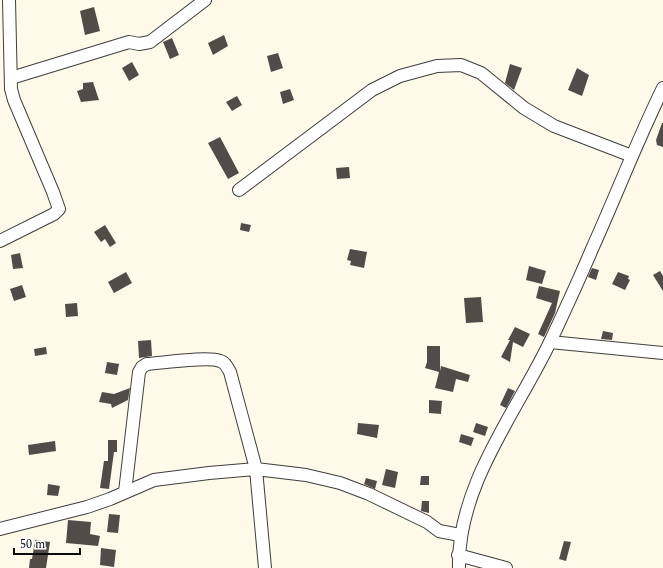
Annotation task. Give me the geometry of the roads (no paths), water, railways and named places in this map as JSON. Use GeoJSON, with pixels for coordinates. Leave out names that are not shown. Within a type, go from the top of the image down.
{"type":"FeatureCollection","features":[{"type":"Feature","properties":{"kind":"street"},"geometry":{"type":"LineString","coordinates":[[0,241],[54,214],[59,209],[14,100],[11,89],[9,0]]}},
{"type":"Feature","properties":{"kind":"street"},"geometry":{"type":"LineString","coordinates":[[11,78],[129,42],[139,44],[150,42],[204,0]]}},
{"type":"Feature","properties":{"kind":"street"},"geometry":{"type":"LineString","coordinates":[[239,190],[372,90],[400,76],[437,66],[461,65],[481,73],[524,108],[554,126],[632,156]]}},
{"type":"Feature","properties":{"kind":"street"},"geometry":{"type":"LineString","coordinates":[[459,568],[458,556],[460,535],[466,509],[480,474],[550,342],[663,88]]}},
{"type":"Feature","properties":{"kind":"street"},"geometry":{"type":"LineString","coordinates":[[550,342],[663,353]]}},
{"type":"Feature","properties":{"kind":"street"},"geometry":{"type":"LineString","coordinates":[[125,492],[138,372],[147,364],[208,359],[222,361],[226,364],[230,372],[256,469],[265,568]]}},
{"type":"Feature","properties":{"kind":"street"},"geometry":{"type":"LineString","coordinates":[[0,529],[87,507],[154,480],[170,477],[256,469],[306,475],[340,483],[369,494],[427,522],[439,531],[460,535]]}},
{"type":"Feature","properties":{"kind":"street"},"geometry":{"type":"LineString","coordinates":[[458,556],[506,568]]}}]}
